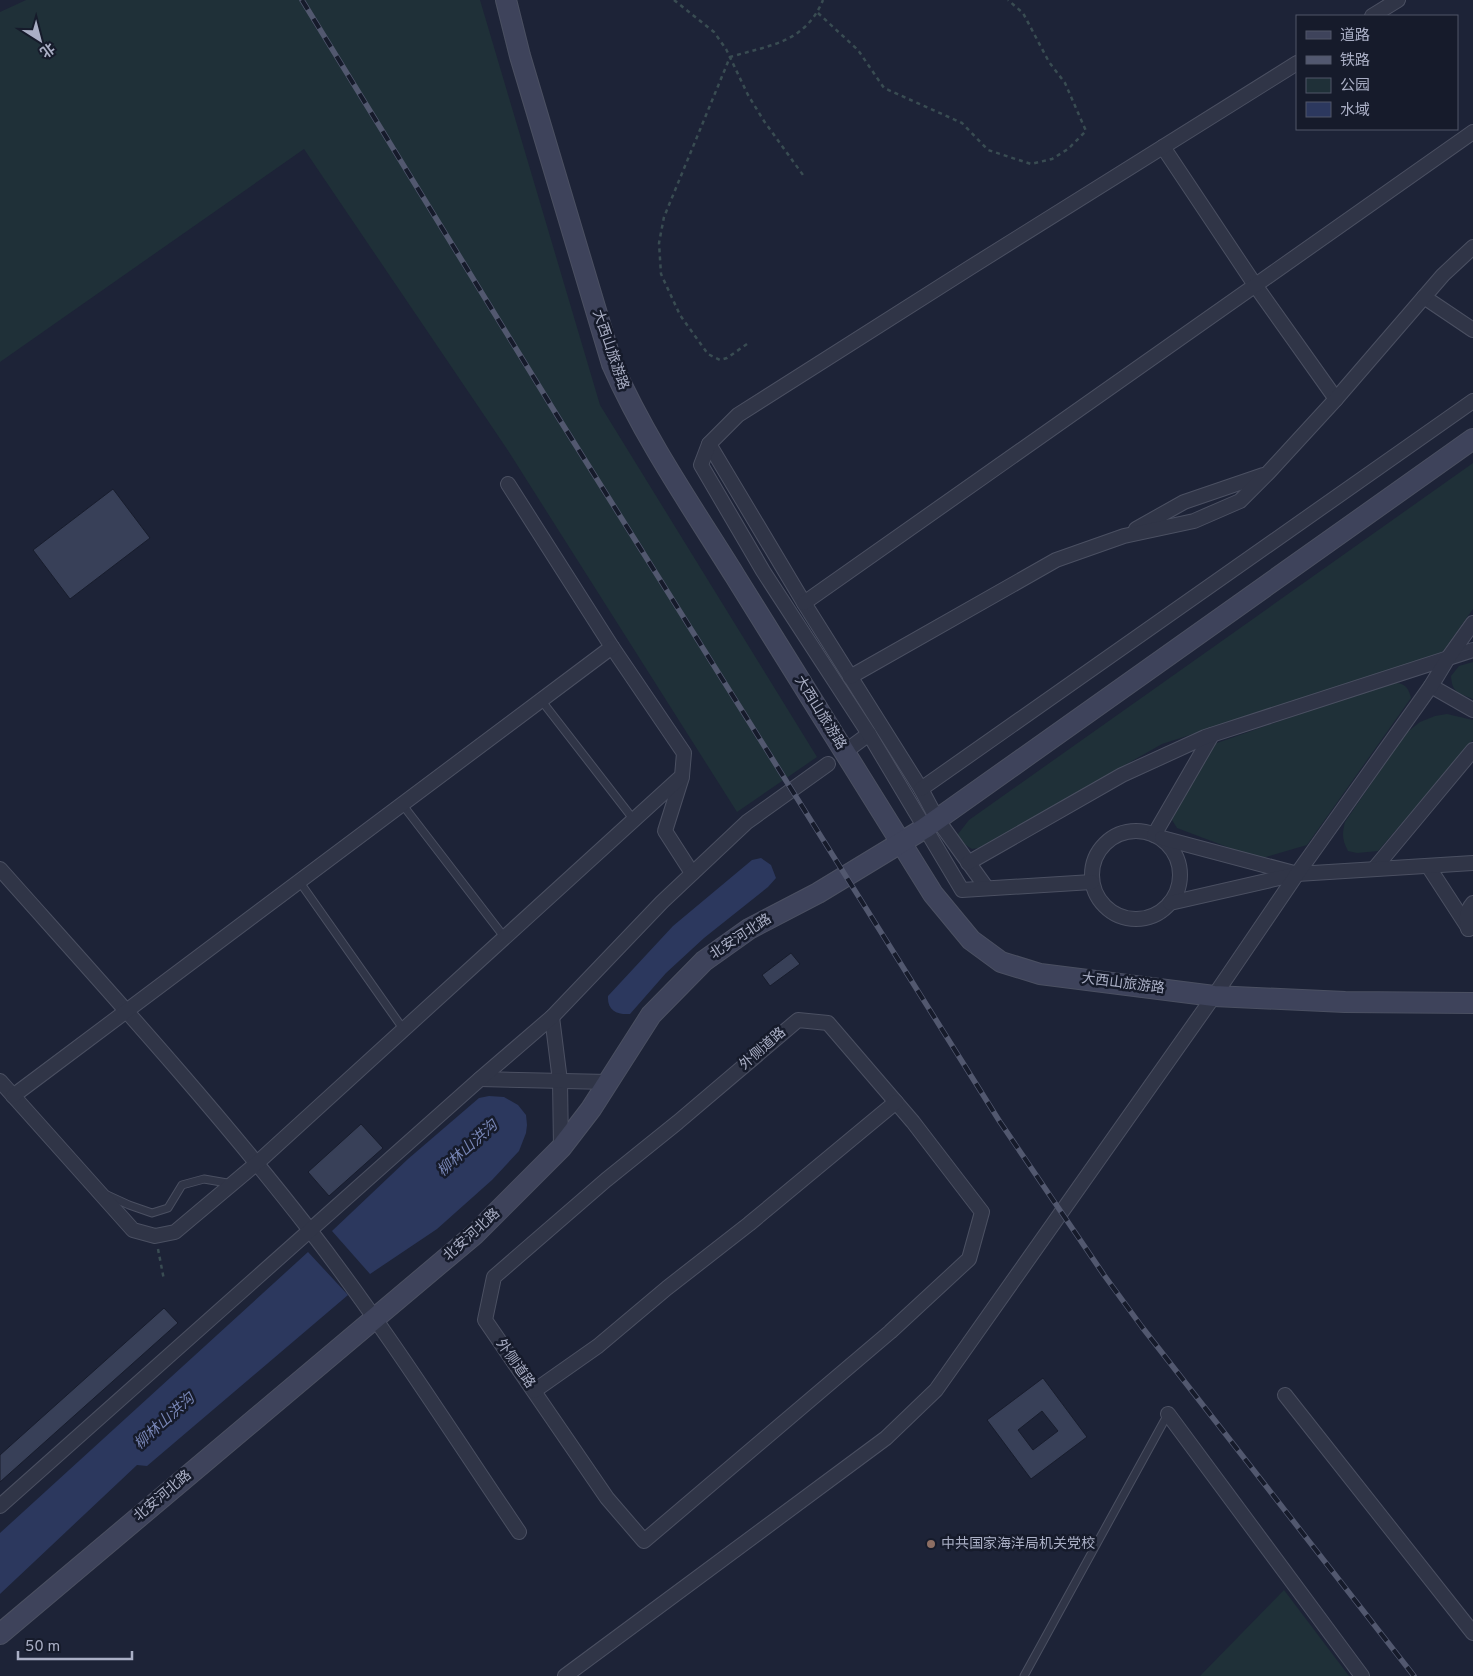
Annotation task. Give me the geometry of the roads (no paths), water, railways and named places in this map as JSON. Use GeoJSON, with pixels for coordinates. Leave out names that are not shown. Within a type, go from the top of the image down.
{"type":"FeatureCollection","features":[{"type":"Feature","properties":{"kind":"street","name":"大西山旅游路"},"geometry":{"type":"LineString","coordinates":[[506,0],[520,56],[612,364],[628,399],[652,442],[933,894],[970,940],[1001,962],[1040,974],[1214,996],[1345,1002],[1473,1003]]}},
{"type":"Feature","properties":{"kind":"street"},"geometry":{"type":"LineString","coordinates":[[1374,15],[1398,0]]}},
{"type":"Feature","properties":{"kind":"street"},"geometry":{"type":"LineString","coordinates":[[986,887],[968,863],[931,824],[869,734],[763,572],[701,465],[709,444],[738,415],[1296,64]]}},
{"type":"Feature","properties":{"kind":"street"},"geometry":{"type":"LineString","coordinates":[[804,604],[1473,132]]}},
{"type":"Feature","properties":{"kind":"street"},"geometry":{"type":"LineString","coordinates":[[1162,147],[1255,286],[1336,399]]}},
{"type":"Feature","properties":{"kind":"street"},"geometry":{"type":"LineString","coordinates":[[850,677],[1056,560],[1124,536],[1194,521],[1240,500],[1268,473],[1336,399],[1443,275],[1473,247]]}},
{"type":"Feature","properties":{"kind":"street"},"geometry":{"type":"LineString","coordinates":[[1424,297],[1473,330]]}},
{"type":"Feature","properties":{"kind":"street"},"geometry":{"type":"LineString","coordinates":[[921,789],[1473,400]]}},
{"type":"Feature","properties":{"kind":"street","name":"北安河北路"},"geometry":{"type":"LineString","coordinates":[[0,1634],[475,1234],[561,1148],[591,1109],[650,1015],[704,961],[749,929],[818,893],[931,824],[1473,439]]}},
{"type":"Feature","properties":{"kind":"street"},"geometry":{"type":"LineString","coordinates":[[709,444],[804,604],[921,789],[931,824],[962,890],[986,887],[1092,882]]}},
{"type":"Feature","properties":{"kind":"street"},"geometry":{"type":"LineString","coordinates":[[1124,536],[1184,502],[1268,473]]}},
{"type":"Feature","properties":{"kind":"street"},"geometry":{"type":"LineString","coordinates":[[508,484],[612,647],[684,753],[682,776],[666,831],[692,873]]}},
{"type":"Feature","properties":{"kind":"street"},"geometry":{"type":"LineString","coordinates":[[565,1676],[886,1438],[936,1390],[1214,996],[1473,623]]}},
{"type":"Feature","properties":{"kind":"street"},"geometry":{"type":"LineString","coordinates":[[13,1096],[612,647]]}},
{"type":"Feature","properties":{"kind":"street"},"geometry":{"type":"LineString","coordinates":[[968,863],[1122,775],[1212,734],[1473,650]]}},
{"type":"Feature","properties":{"kind":"street"},"geometry":{"type":"LineString","coordinates":[[1431,686],[1473,710]]}},
{"type":"Feature","properties":{"kind":"street"},"geometry":{"type":"LineString","coordinates":[[850,748],[869,734]]}},
{"type":"Feature","properties":{"kind":"street"},"geometry":{"type":"LineString","coordinates":[[1157,836],[1212,734]]}},
{"type":"Feature","properties":{"kind":"street"},"geometry":{"type":"LineString","coordinates":[[1374,869],[1473,750]]}},
{"type":"Feature","properties":{"kind":"street"},"geometry":{"type":"LineString","coordinates":[[0,1506],[480,1078],[552,1017],[662,902],[747,822],[828,764]]}},
{"type":"Feature","properties":{"kind":"street"},"geometry":{"type":"LineString","coordinates":[[0,1081],[133,1230],[155,1236],[175,1232],[257,1164],[682,776]]}},
{"type":"Feature","properties":{"kind":"street"},"geometry":{"type":"LineString","coordinates":[[1157,836],[1171,847],[1178,861],[1180,876],[1178,890],[1170,903],[1159,913],[1145,919],[1130,919],[1117,915],[1105,907],[1096,896],[1092,882],[1092,867],[1097,854],[1106,842],[1118,834],[1132,831],[1146,832],[1297,874]]}},
{"type":"Feature","properties":{"kind":"street"},"geometry":{"type":"LineString","coordinates":[[1170,903],[1297,874],[1473,863]]}},
{"type":"Feature","properties":{"kind":"street"},"geometry":{"type":"LineString","coordinates":[[1428,866],[1471,932]]}},
{"type":"Feature","properties":{"kind":"street"},"geometry":{"type":"LineString","coordinates":[[0,869],[126,1011],[257,1164],[310,1230],[374,1319],[519,1532]]}},
{"type":"Feature","properties":{"kind":"street"},"geometry":{"type":"LineString","coordinates":[[1471,932],[1466,922],[1467,914],[1473,903]]}},
{"type":"Feature","properties":{"kind":"street"},"geometry":{"type":"LineString","coordinates":[[552,1017],[560,1081],[561,1148]]}},
{"type":"Feature","properties":{"kind":"street","name":"外侧道路"},"geometry":{"type":"LineString","coordinates":[[798,1020],[828,1023],[896,1102],[982,1212],[969,1259],[890,1332],[644,1540],[607,1498],[534,1392],[485,1320],[494,1277],[592,1192],[798,1020]]}},
{"type":"Feature","properties":{"kind":"street"},"geometry":{"type":"LineString","coordinates":[[480,1078],[608,1082]]}},
{"type":"Feature","properties":{"kind":"street"},"geometry":{"type":"LineString","coordinates":[[534,1392],[598,1346],[896,1102]]}},
{"type":"Feature","properties":{"kind":"street"},"geometry":{"type":"LineString","coordinates":[[1285,1394],[1473,1632]]}},
{"type":"Feature","properties":{"kind":"street"},"geometry":{"type":"LineString","coordinates":[[1168,1414],[1362,1676]]}},
{"type":"Feature","properties":{"kind":"lane"},"geometry":{"type":"LineString","coordinates":[[542,700],[634,820]]}},
{"type":"Feature","properties":{"kind":"lane"},"geometry":{"type":"LineString","coordinates":[[402,804],[505,938]]}},
{"type":"Feature","properties":{"kind":"lane"},"geometry":{"type":"LineString","coordinates":[[299,881],[404,1030]]}},
{"type":"Feature","properties":{"kind":"lane"},"geometry":{"type":"LineString","coordinates":[[97,1190],[152,1213],[168,1208],[182,1185],[204,1179],[233,1184]]}},
{"type":"Feature","properties":{"kind":"lane"},"geometry":{"type":"LineString","coordinates":[[1024,1676],[1168,1414]]}},
{"type":"Feature","properties":{"kind":"water"},"geometry":{"type":"Polygon","coordinates":[[[761,858],[771,865],[776,878],[768,887],[704,938],[666,973],[630,1014],[621,1014],[614,1011],[609,1005],[608,996],[673,926],[752,860],[761,858]]]}},
{"type":"Feature","properties":{"kind":"water","name":"柳林山洪沟"},"geometry":{"type":"Polygon","coordinates":[[[489,1096],[504,1097],[518,1105],[526,1115],[526,1133],[519,1151],[492,1180],[437,1229],[370,1274],[332,1231],[408,1159],[479,1098],[489,1096]]]}},
{"type":"Feature","properties":{"kind":"water","name":"柳林山洪沟"},"geometry":{"type":"Polygon","coordinates":[[[308,1252],[348,1295],[147,1466],[137,1465],[0,1594],[0,1533],[308,1252]]]}},
{"type":"Feature","properties":{"kind":"railway"},"geometry":{"type":"LineString","coordinates":[[302,0],[558,417],[1000,1122],[1104,1275],[1142,1327],[1414,1676]]}},
{"type":"Feature","properties":{"kind":"place","name":"中共国家海洋局机关党校"},"geometry":{"type":"Point","coordinates":[931,1544]}}]}
